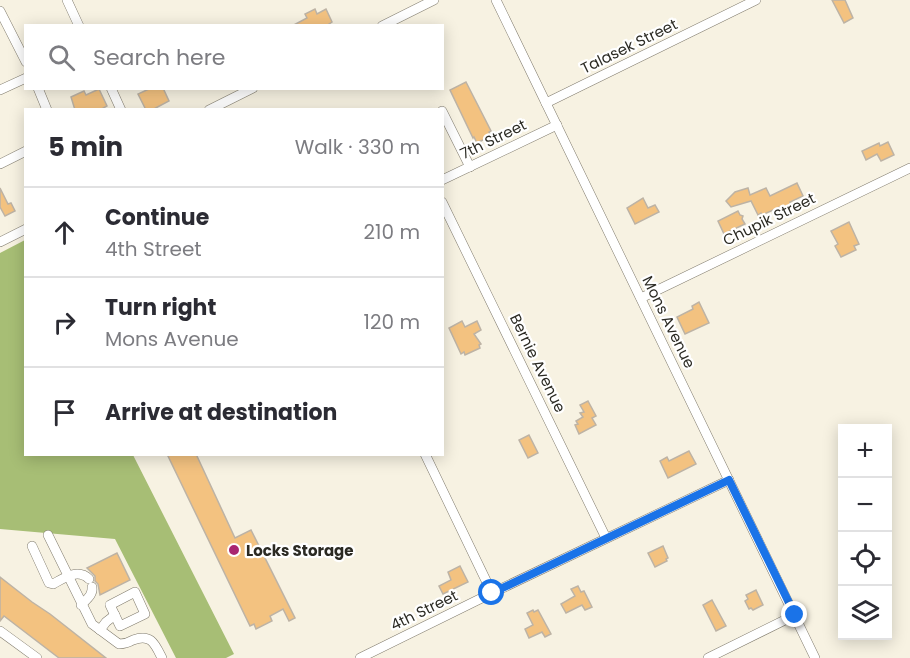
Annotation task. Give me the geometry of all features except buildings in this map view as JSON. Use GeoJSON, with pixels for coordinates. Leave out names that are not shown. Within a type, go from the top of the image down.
{"type":"FeatureCollection","features":[{"type":"Feature","properties":{"kind":"street"},"geometry":{"type":"LineString","coordinates":[[67,0],[78,24]]}},
{"type":"Feature","properties":{"kind":"street"},"geometry":{"type":"LineString","coordinates":[[386,24],[434,0]]}},
{"type":"Feature","properties":{"kind":"street","name":"Mons Avenue"},"geometry":{"type":"LineString","coordinates":[[496,0],[815,658]]}},
{"type":"Feature","properties":{"kind":"street","name":"Talasek Street"},"geometry":{"type":"LineString","coordinates":[[546,103],[756,0]]}},
{"type":"Feature","properties":{"kind":"street"},"geometry":{"type":"LineString","coordinates":[[1,14],[24,58]]}},
{"type":"Feature","properties":{"kind":"street"},"geometry":{"type":"LineString","coordinates":[[0,90],[24,79]]}},
{"type":"Feature","properties":{"kind":"street"},"geometry":{"type":"LineString","coordinates":[[39,90],[46,108]]}},
{"type":"Feature","properties":{"kind":"street"},"geometry":{"type":"LineString","coordinates":[[112,90],[120,108]]}},
{"type":"Feature","properties":{"kind":"street"},"geometry":{"type":"LineString","coordinates":[[214,108],[249,90]]}},
{"type":"Feature","properties":{"kind":"street"},"geometry":{"type":"LineString","coordinates":[[444,114],[470,167]]}},
{"type":"Feature","properties":{"kind":"street","name":"7th Street"},"geometry":{"type":"LineString","coordinates":[[444,179],[557,125]]}},
{"type":"Feature","properties":{"kind":"street"},"geometry":{"type":"LineString","coordinates":[[0,164],[24,152]]}},
{"type":"Feature","properties":{"kind":"street","name":"Chupik Street"},"geometry":{"type":"LineString","coordinates":[[641,298],[910,168]]}},
{"type":"Feature","properties":{"kind":"street","name":"Bernie Avenue"},"geometry":{"type":"LineString","coordinates":[[444,206],[606,538]]}},
{"type":"Feature","properties":{"kind":"street"},"geometry":{"type":"LineString","coordinates":[[0,242],[24,230]]}},
{"type":"Feature","properties":{"kind":"street"},"geometry":{"type":"LineString","coordinates":[[426,456],[492,593]]}},
{"type":"Feature","properties":{"kind":"street","name":"4th Street"},"geometry":{"type":"LineString","coordinates":[[360,658],[729,480]]}},
{"type":"Feature","properties":{"kind":"street"},"geometry":{"type":"LineString","coordinates":[[48,535],[92,624],[119,644],[124,645],[142,637],[148,639],[153,642],[162,658]]}},
{"type":"Feature","properties":{"kind":"street"},"geometry":{"type":"LineString","coordinates":[[32,546],[49,583],[53,584],[78,573],[88,577],[92,591],[81,605]]}},
{"type":"Feature","properties":{"kind":"street"},"geometry":{"type":"LineString","coordinates":[[100,630],[115,615]]}},
{"type":"Feature","properties":{"kind":"street"},"geometry":{"type":"LineString","coordinates":[[708,658],[795,615]]}},
{"type":"Feature","properties":{"kind":"street"},"geometry":{"type":"LineString","coordinates":[[0,631],[37,658]]}},
{"type":"Feature","properties":{"kind":"green space"},"geometry":{"type":"Polygon","coordinates":[[[24,241],[24,456],[134,456],[234,654],[226,658],[176,658],[115,539],[0,529],[0,253],[24,241]]]}},
{"type":"Feature","properties":{"kind":"place","name":"Locks Storage"},"geometry":{"type":"Point","coordinates":[234,550]}},
{"type":"Feature","properties":{"kind":"route"},"geometry":{"type":"LineString","coordinates":[[492,593],[729,480],[795,615]]}}]}
